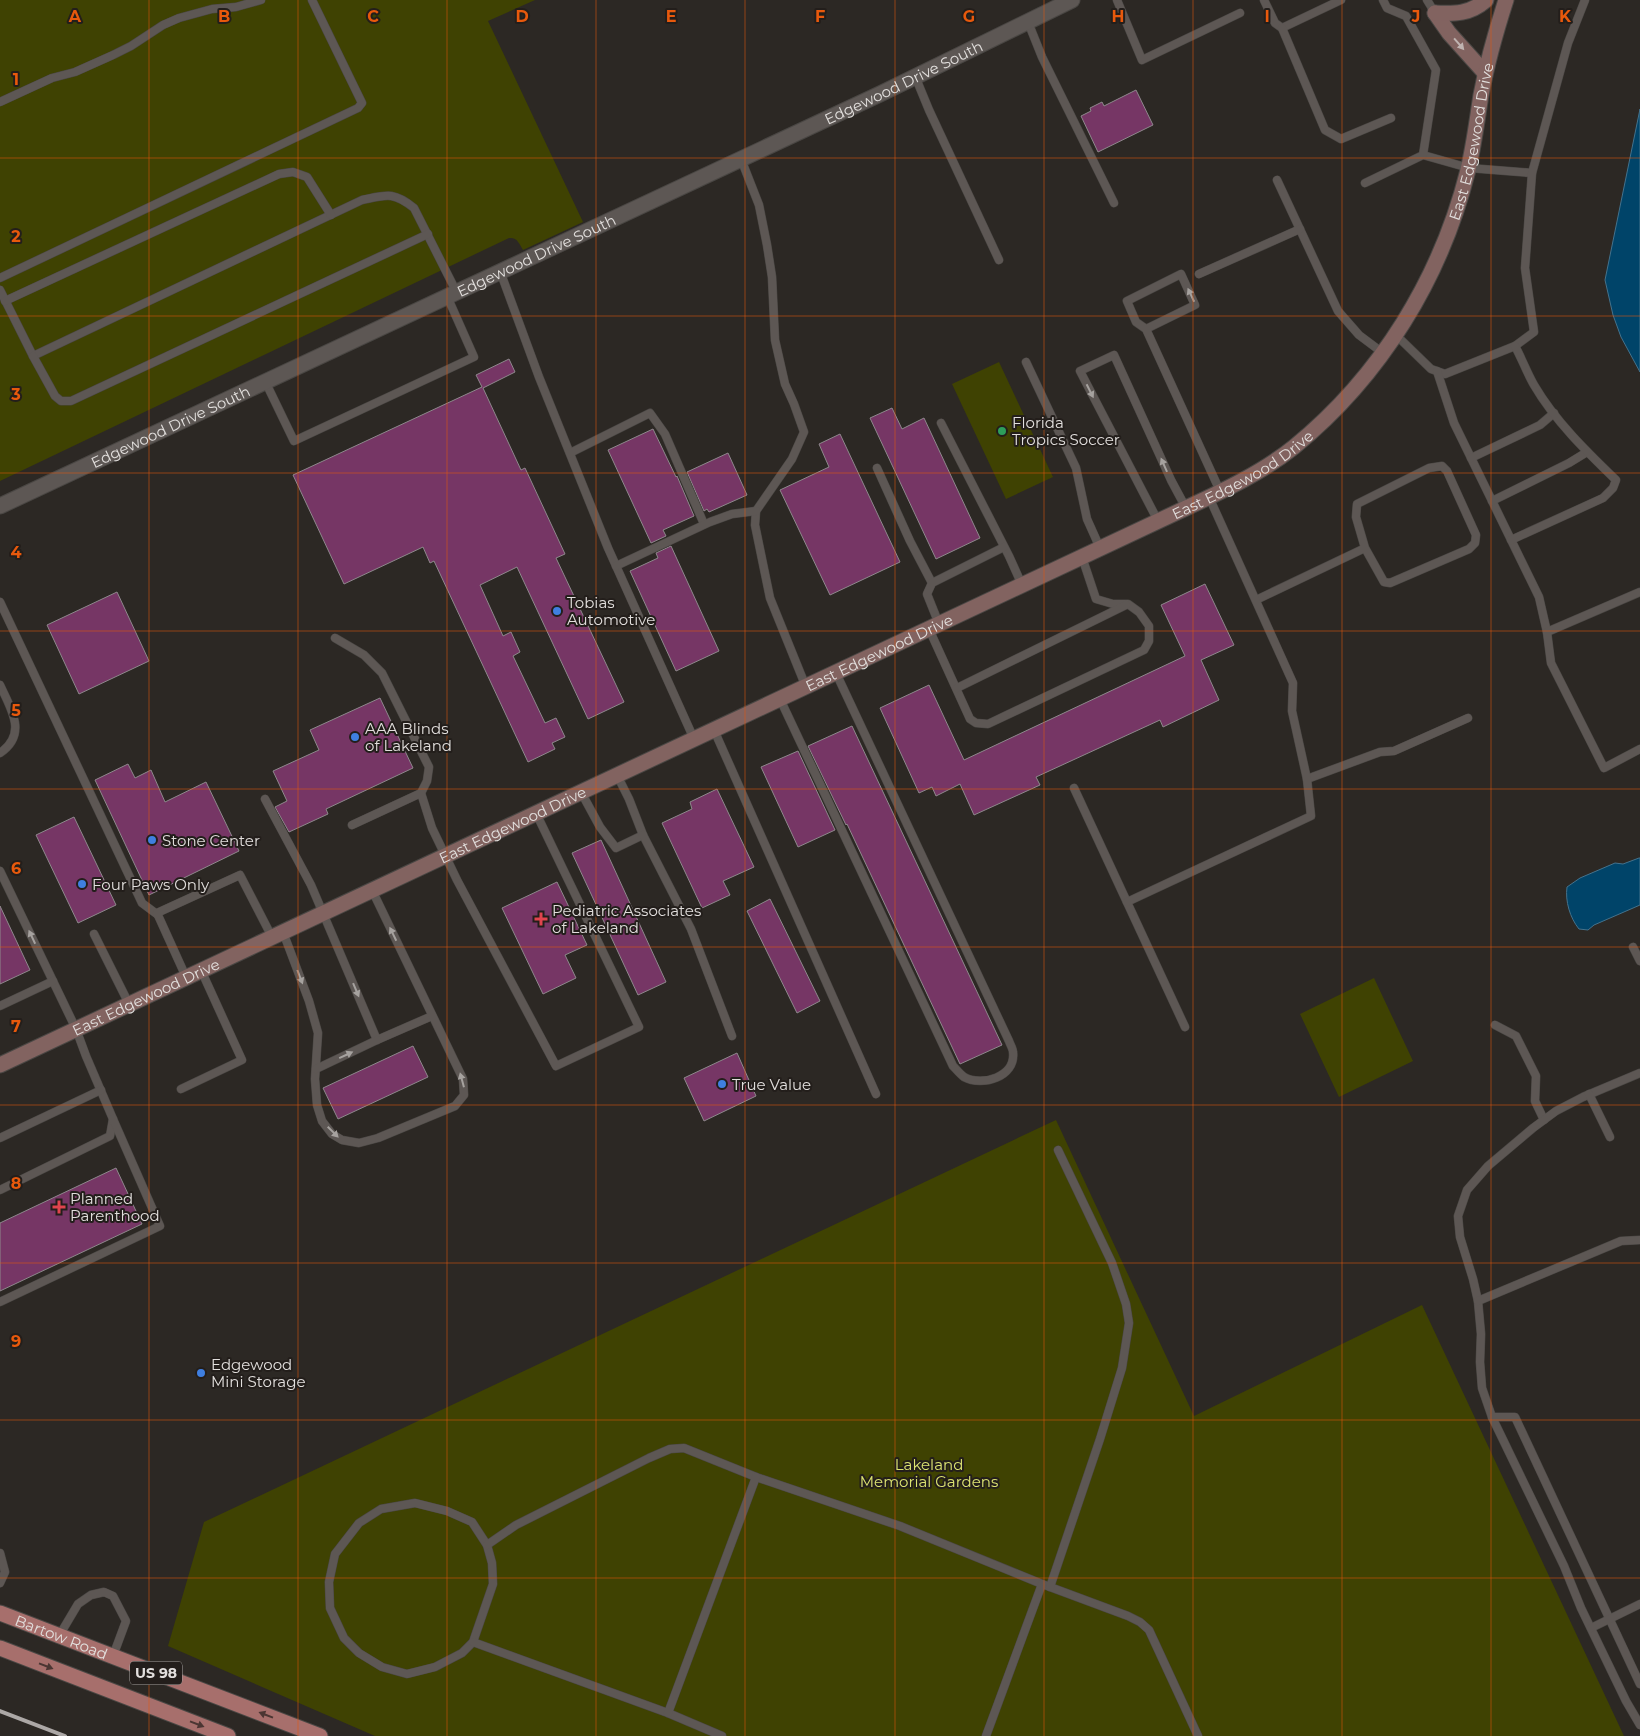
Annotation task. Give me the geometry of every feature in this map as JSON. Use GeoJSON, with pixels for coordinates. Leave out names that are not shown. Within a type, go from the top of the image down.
{"type":"FeatureCollection","features":[{"type":"Feature","properties":{"kind":"main road"},"geometry":{"type":"LineString","coordinates":[[1431,7],[1454,14],[1468,12],[1486,0]]}},
{"type":"Feature","properties":{"kind":"main road","name":"East Edgewood Drive"},"geometry":{"type":"LineString","coordinates":[[0,1065],[1186,508],[1260,470],[1294,447],[1331,413],[1364,377],[1396,335],[1430,276],[1453,223],[1469,168],[1485,74],[1506,0]]}},
{"type":"Feature","properties":{"kind":"main road"},"geometry":{"type":"LineString","coordinates":[[1431,7],[1459,45],[1485,74]]}},
{"type":"Feature","properties":{"kind":"main road","name":"Bartow Road"},"geometry":{"type":"LineString","coordinates":[[0,1613],[314,1735]]}},
{"type":"Feature","properties":{"kind":"main road","name":"US 98"},"geometry":{"type":"LineString","coordinates":[[0,1648],[228,1736]]}},
{"type":"Feature","properties":{"kind":"street","name":"Edgewood Drive South"},"geometry":{"type":"LineString","coordinates":[[0,506],[741,159],[1072,0]]}},
{"type":"Feature","properties":{"kind":"lane"},"geometry":{"type":"LineString","coordinates":[[0,102],[52,78],[75,72],[105,59],[179,18],[212,9],[236,7],[261,0]]}},
{"type":"Feature","properties":{"kind":"lane"},"geometry":{"type":"LineString","coordinates":[[0,278],[358,108],[362,103],[312,0]]}},
{"type":"Feature","properties":{"kind":"lane"},"geometry":{"type":"LineString","coordinates":[[1117,0],[1142,60],[1240,13]]}},
{"type":"Feature","properties":{"kind":"lane"},"geometry":{"type":"LineString","coordinates":[[1264,0],[1275,23],[1282,28],[1325,130],[1341,138],[1391,118]]}},
{"type":"Feature","properties":{"kind":"lane"},"geometry":{"type":"LineString","coordinates":[[1282,28],[1341,0]]}},
{"type":"Feature","properties":{"kind":"lane"},"geometry":{"type":"LineString","coordinates":[[1383,0],[1387,8],[1406,16],[1436,70],[1423,155]]}},
{"type":"Feature","properties":{"kind":"lane"},"geometry":{"type":"LineString","coordinates":[[1396,335],[1431,369],[1445,374],[1515,346],[1534,332],[1525,268],[1532,173],[1568,43],[1585,0]]}},
{"type":"Feature","properties":{"kind":"lane"},"geometry":{"type":"LineString","coordinates":[[1028,22],[1042,57],[1114,204]]}},
{"type":"Feature","properties":{"kind":"lane"},"geometry":{"type":"LineString","coordinates":[[916,76],[929,110],[999,260]]}},
{"type":"Feature","properties":{"kind":"lane"},"geometry":{"type":"LineString","coordinates":[[1365,183],[1423,155],[1469,168],[1532,173]]}},
{"type":"Feature","properties":{"kind":"lane"},"geometry":{"type":"LineString","coordinates":[[741,159],[758,205],[767,245],[772,277],[775,340],[785,384],[804,432],[792,459],[756,511],[754,525],[770,598],[806,687]]}},
{"type":"Feature","properties":{"kind":"lane"},"geometry":{"type":"LineString","coordinates":[[5,301],[279,174],[293,172],[307,177],[331,215]]}},
{"type":"Feature","properties":{"kind":"lane"},"geometry":{"type":"LineString","coordinates":[[1277,180],[1338,311],[1359,336],[1383,353]]}},
{"type":"Feature","properties":{"kind":"lane"},"geometry":{"type":"LineString","coordinates":[[33,356],[362,200],[388,195],[402,198],[414,208],[428,234],[474,357],[294,441],[265,381]]}},
{"type":"Feature","properties":{"kind":"lane"},"geometry":{"type":"LineString","coordinates":[[1199,274],[1300,229]]}},
{"type":"Feature","properties":{"kind":"lane"},"geometry":{"type":"LineString","coordinates":[[0,290],[55,396],[61,401],[71,401],[428,234]]}},
{"type":"Feature","properties":{"kind":"lane"},"geometry":{"type":"LineString","coordinates":[[500,271],[616,566],[694,739]]}},
{"type":"Feature","properties":{"kind":"lane"},"geometry":{"type":"LineString","coordinates":[[1127,902],[1311,816],[1307,779],[1292,711],[1293,683],[1256,600],[1215,494],[1146,329],[1136,322],[1127,301],[1181,274],[1196,305],[1146,329]]}},
{"type":"Feature","properties":{"kind":"lane"},"geometry":{"type":"LineString","coordinates":[[1511,540],[1603,498],[1613,488],[1616,480],[1587,452],[1554,413],[1534,385],[1515,346]]}},
{"type":"Feature","properties":{"kind":"lane"},"geometry":{"type":"LineString","coordinates":[[1158,521],[1080,371],[1114,355],[1170,480],[1186,508]]}},
{"type":"Feature","properties":{"kind":"lane"},"geometry":{"type":"LineString","coordinates":[[1026,362],[1076,468],[1087,519],[1100,548]]}},
{"type":"Feature","properties":{"kind":"lane"},"geometry":{"type":"LineString","coordinates":[[1437,371],[1454,423],[1539,597],[1547,632],[1551,663],[1604,768],[1640,749]]}},
{"type":"Feature","properties":{"kind":"lane"},"geometry":{"type":"LineString","coordinates":[[570,453],[650,413],[664,434],[704,524]]}},
{"type":"Feature","properties":{"kind":"lane"},"geometry":{"type":"LineString","coordinates":[[1471,458],[1540,425],[1554,413]]}},
{"type":"Feature","properties":{"kind":"lane"},"geometry":{"type":"LineString","coordinates":[[941,423],[1022,585]]}},
{"type":"Feature","properties":{"kind":"lane"},"geometry":{"type":"LineString","coordinates":[[1492,501],[1569,463],[1587,452]]}},
{"type":"Feature","properties":{"kind":"lane"},"geometry":{"type":"LineString","coordinates":[[1442,466],[1476,535],[1475,543],[1469,549],[1390,584],[1384,582],[1365,548],[1356,517],[1357,504],[1430,468],[1442,466]]}},
{"type":"Feature","properties":{"kind":"lane"},"geometry":{"type":"LineString","coordinates":[[877,468],[910,541],[932,583]]}},
{"type":"Feature","properties":{"kind":"lane"},"geometry":{"type":"LineString","coordinates":[[616,566],[704,524],[732,514],[756,511]]}},
{"type":"Feature","properties":{"kind":"lane"},"geometry":{"type":"LineString","coordinates":[[1004,547],[932,583],[927,594],[934,626],[957,688],[970,719],[976,723],[988,724],[1144,650],[1149,641],[1150,626],[1139,612],[1128,604],[1112,604],[1096,599],[1082,557]]}},
{"type":"Feature","properties":{"kind":"lane"},"geometry":{"type":"LineString","coordinates":[[1256,600],[1365,548]]}},
{"type":"Feature","properties":{"kind":"lane"},"geometry":{"type":"LineString","coordinates":[[1547,632],[1640,592]]}},
{"type":"Feature","properties":{"kind":"lane"},"geometry":{"type":"LineString","coordinates":[[0,602],[142,903],[158,915],[186,977]]}},
{"type":"Feature","properties":{"kind":"lane"},"geometry":{"type":"LineString","coordinates":[[957,688],[1128,604]]}},
{"type":"Feature","properties":{"kind":"lane"},"geometry":{"type":"LineString","coordinates":[[335,638],[364,655],[382,673],[428,767],[427,780],[421,793],[352,825]]}},
{"type":"Feature","properties":{"kind":"lane"},"geometry":{"type":"LineString","coordinates":[[780,699],[953,1066],[963,1076],[977,1082],[994,1079],[1007,1071],[1012,1062],[1013,1052],[1009,1041],[836,673]]}},
{"type":"Feature","properties":{"kind":"lane"},"geometry":{"type":"LineString","coordinates":[[0,685],[16,723],[15,732],[10,742],[6,749],[0,753]]}},
{"type":"Feature","properties":{"kind":"lane"},"geometry":{"type":"LineString","coordinates":[[1307,779],[1380,752],[1394,752],[1468,718]]}},
{"type":"Feature","properties":{"kind":"lane"},"geometry":{"type":"LineString","coordinates":[[714,730],[876,1094]]}},
{"type":"Feature","properties":{"kind":"lane"},"geometry":{"type":"LineString","coordinates":[[617,775],[643,835],[691,929],[732,1036]]}},
{"type":"Feature","properties":{"kind":"lane"},"geometry":{"type":"LineString","coordinates":[[1074,788],[1185,1027]]}},
{"type":"Feature","properties":{"kind":"lane"},"geometry":{"type":"LineString","coordinates":[[581,792],[600,827],[616,848],[643,835]]}},
{"type":"Feature","properties":{"kind":"lane"},"geometry":{"type":"LineString","coordinates":[[421,793],[432,828],[445,856],[556,1066],[639,1028],[536,813]]}},
{"type":"Feature","properties":{"kind":"lane"},"geometry":{"type":"LineString","coordinates":[[265,799],[299,861],[377,1040]]}},
{"type":"Feature","properties":{"kind":"lane"},"geometry":{"type":"LineString","coordinates":[[0,871],[76,1029],[160,1226],[0,1302]]}},
{"type":"Feature","properties":{"kind":"lane"},"geometry":{"type":"LineString","coordinates":[[158,915],[157,913],[240,875],[277,935],[309,1001],[318,1033],[317,1105],[322,1120],[332,1134],[342,1140],[359,1143],[378,1138],[455,1106],[464,1095],[463,1079],[372,890]]}},
{"type":"Feature","properties":{"kind":"lane"},"geometry":{"type":"LineString","coordinates":[[94,934],[130,1004]]}},
{"type":"Feature","properties":{"kind":"lane"},"geometry":{"type":"LineString","coordinates":[[1633,947],[1640,962]]}},
{"type":"Feature","properties":{"kind":"lane"},"geometry":{"type":"LineString","coordinates":[[181,1089],[242,1060],[201,970]]}},
{"type":"Feature","properties":{"kind":"lane"},"geometry":{"type":"LineString","coordinates":[[0,1006],[52,981]]}},
{"type":"Feature","properties":{"kind":"lane"},"geometry":{"type":"LineString","coordinates":[[316,1069],[432,1016]]}},
{"type":"Feature","properties":{"kind":"lane"},"geometry":{"type":"LineString","coordinates":[[1495,1025],[1516,1036],[1536,1076],[1535,1101],[1544,1120]]}},
{"type":"Feature","properties":{"kind":"lane"},"geometry":{"type":"LineString","coordinates":[[1640,1073],[1589,1094],[1556,1111],[1544,1120],[1488,1166],[1467,1190],[1458,1216],[1460,1237],[1478,1301],[1482,1388],[1492,1417],[1564,1566],[1581,1608],[1626,1701],[1640,1725]]}},
{"type":"Feature","properties":{"kind":"lane"},"geometry":{"type":"LineString","coordinates":[[0,1138],[101,1090]]}},
{"type":"Feature","properties":{"kind":"lane"},"geometry":{"type":"LineString","coordinates":[[1589,1094],[1610,1137]]}},
{"type":"Feature","properties":{"kind":"lane"},"geometry":{"type":"LineString","coordinates":[[0,1190],[110,1136],[113,1119]]}},
{"type":"Feature","properties":{"kind":"lane"},"geometry":{"type":"LineString","coordinates":[[986,1736],[1046,1586],[1100,1439],[1122,1368],[1129,1323],[1126,1304],[1112,1263],[1058,1150]]}},
{"type":"Feature","properties":{"kind":"lane"},"geometry":{"type":"LineString","coordinates":[[1478,1301],[1622,1241],[1640,1240]]}},
{"type":"Feature","properties":{"kind":"lane"},"geometry":{"type":"LineString","coordinates":[[1492,1417],[1515,1417],[1640,1684]]}},
{"type":"Feature","properties":{"kind":"lane"},"geometry":{"type":"LineString","coordinates":[[487,1545],[516,1524],[670,1449],[684,1448],[756,1477],[900,1526],[1140,1622],[1149,1630],[1198,1736]]}},
{"type":"Feature","properties":{"kind":"lane"},"geometry":{"type":"LineString","coordinates":[[668,1713],[756,1477]]}},
{"type":"Feature","properties":{"kind":"lane"},"geometry":{"type":"LineString","coordinates":[[415,1503],[447,1511],[472,1522],[487,1545],[492,1563],[493,1584],[473,1642],[462,1653],[435,1667],[407,1674],[382,1667],[359,1653],[344,1638],[330,1608],[329,1582],[335,1554],[359,1523],[381,1509],[415,1503]]}},
{"type":"Feature","properties":{"kind":"lane"},"geometry":{"type":"LineString","coordinates":[[0,1554],[5,1572],[0,1583]]}},
{"type":"Feature","properties":{"kind":"lane"},"geometry":{"type":"LineString","coordinates":[[59,1636],[78,1604],[91,1595],[104,1592],[112,1596],[126,1621],[113,1656]]}},
{"type":"Feature","properties":{"kind":"lane"},"geometry":{"type":"LineString","coordinates":[[1592,1628],[1640,1604]]}},
{"type":"Feature","properties":{"kind":"lane"},"geometry":{"type":"LineString","coordinates":[[473,1642],[668,1713],[722,1736]]}},
{"type":"Feature","properties":{"kind":"green space"},"geometry":{"type":"Polygon","coordinates":[[[0,0],[535,0],[488,21],[583,222],[523,250],[516,240],[509,238],[0,481],[0,0]]]}},
{"type":"Feature","properties":{"kind":"green space","name":"Florida Tropics Soccer"},"geometry":{"type":"Polygon","coordinates":[[[999,362],[1053,477],[1006,499],[952,384],[999,362]]]}},
{"type":"Feature","properties":{"kind":"green space"},"geometry":{"type":"Polygon","coordinates":[[[1374,978],[1413,1061],[1339,1097],[1300,1014],[1374,978]]]}},
{"type":"Feature","properties":{"kind":"green space","name":"Lakeland Memorial Gardens"},"geometry":{"type":"Polygon","coordinates":[[[1056,1120],[1194,1416],[1422,1305],[1624,1736],[375,1736],[168,1646],[204,1522],[1056,1120]]]}},
{"type":"Feature","properties":{"kind":"water"},"geometry":{"type":"Polygon","coordinates":[[[1640,109],[1640,372],[1621,337],[1613,315],[1605,280],[1640,109]]]}},
{"type":"Feature","properties":{"kind":"water"},"geometry":{"type":"Polygon","coordinates":[[[1640,858],[1640,905],[1594,925],[1588,930],[1579,929],[1569,909],[1567,887],[1580,878],[1615,863],[1623,864],[1640,858]]]}},
{"type":"Feature","properties":{"kind":"building"},"geometry":{"type":"Polygon","coordinates":[[[1136,90],[1153,125],[1098,152],[1081,116],[1091,111],[1090,108],[1102,102],[1104,106],[1136,90]]]}},
{"type":"Feature","properties":{"kind":"building"},"geometry":{"type":"Polygon","coordinates":[[[509,359],[515,372],[483,388],[521,470],[525,468],[565,554],[556,558],[624,702],[588,719],[517,567],[480,585],[503,636],[511,632],[520,652],[513,656],[545,723],[556,718],[565,737],[552,743],[555,749],[528,762],[434,561],[430,563],[423,547],[344,584],[293,475],[482,387],[476,375],[509,359]]]}},
{"type":"Feature","properties":{"kind":"building"},"geometry":{"type":"Polygon","coordinates":[[[892,408],[902,429],[924,418],[980,538],[936,559],[870,418],[892,408]]]}},
{"type":"Feature","properties":{"kind":"building"},"geometry":{"type":"Polygon","coordinates":[[[653,429],[677,476],[694,516],[663,530],[666,536],[651,543],[608,450],[653,429]]]}},
{"type":"Feature","properties":{"kind":"building"},"geometry":{"type":"Polygon","coordinates":[[[840,434],[900,562],[830,595],[780,490],[829,467],[819,444],[840,434]]]}},
{"type":"Feature","properties":{"kind":"building"},"geometry":{"type":"Polygon","coordinates":[[[728,453],[747,495],[709,512],[707,509],[704,511],[687,472],[728,453]]]}},
{"type":"Feature","properties":{"kind":"building"},"geometry":{"type":"Polygon","coordinates":[[[671,546],[719,651],[676,671],[630,571],[658,558],[656,553],[671,546]]]}},
{"type":"Feature","properties":{"kind":"building"},"geometry":{"type":"Polygon","coordinates":[[[1205,584],[1234,645],[1201,660],[1219,700],[1163,727],[1160,720],[1036,777],[1040,785],[974,815],[960,784],[936,796],[932,787],[919,793],[880,708],[929,685],[964,760],[1185,656],[1161,605],[1205,584]]]}},
{"type":"Feature","properties":{"kind":"building"},"geometry":{"type":"Polygon","coordinates":[[[117,592],[149,661],[79,694],[47,625],[117,592]]]}},
{"type":"Feature","properties":{"kind":"building"},"geometry":{"type":"Polygon","coordinates":[[[380,698],[413,768],[326,809],[328,814],[289,832],[275,807],[287,801],[273,771],[319,750],[310,730],[380,698]]]}},
{"type":"Feature","properties":{"kind":"building"},"geometry":{"type":"Polygon","coordinates":[[[852,726],[1002,1045],[960,1064],[847,824],[808,746],[852,726]]]}},
{"type":"Feature","properties":{"kind":"building"},"geometry":{"type":"Polygon","coordinates":[[[798,751],[835,830],[798,847],[761,767],[798,751]]]}},
{"type":"Feature","properties":{"kind":"building"},"geometry":{"type":"Polygon","coordinates":[[[128,764],[135,778],[151,770],[165,802],[206,782],[239,851],[149,895],[95,780],[128,764]]]}},
{"type":"Feature","properties":{"kind":"building"},"geometry":{"type":"Polygon","coordinates":[[[717,789],[754,867],[723,881],[730,895],[702,908],[662,823],[692,809],[690,802],[717,789]]]}},
{"type":"Feature","properties":{"kind":"building"},"geometry":{"type":"Polygon","coordinates":[[[74,817],[116,905],[78,923],[36,835],[74,817]]]}},
{"type":"Feature","properties":{"kind":"building"},"geometry":{"type":"Polygon","coordinates":[[[601,840],[666,982],[638,995],[572,853],[601,840]]]}},
{"type":"Feature","properties":{"kind":"building"},"geometry":{"type":"Polygon","coordinates":[[[557,882],[587,945],[565,955],[576,978],[543,994],[502,908],[557,882]]]}},
{"type":"Feature","properties":{"kind":"building"},"geometry":{"type":"Polygon","coordinates":[[[770,899],[820,1001],[797,1013],[747,911],[770,899]]]}},
{"type":"Feature","properties":{"kind":"building"},"geometry":{"type":"Polygon","coordinates":[[[0,906],[30,970],[0,984],[0,906]]]}},
{"type":"Feature","properties":{"kind":"building"},"geometry":{"type":"Polygon","coordinates":[[[413,1046],[428,1077],[338,1119],[323,1088],[413,1046]]]}},
{"type":"Feature","properties":{"kind":"building"},"geometry":{"type":"Polygon","coordinates":[[[737,1053],[756,1096],[704,1121],[684,1078],[737,1053]]]}},
{"type":"Feature","properties":{"kind":"building"},"geometry":{"type":"Polygon","coordinates":[[[116,1168],[142,1224],[0,1291],[0,1223],[116,1168]]]}},
{"type":"Feature","properties":{"kind":"railway"},"geometry":{"type":"LineString","coordinates":[[0,1711],[65,1736]]}},
{"type":"Feature","properties":{"kind":"place","name":"Florida Tropics Soccer"},"geometry":{"type":"Point","coordinates":[1002,431]}},
{"type":"Feature","properties":{"kind":"place","name":"Tobias Automotive"},"geometry":{"type":"Point","coordinates":[557,611]}},
{"type":"Feature","properties":{"kind":"place","name":"AAA Blinds of Lakeland"},"geometry":{"type":"Point","coordinates":[355,737]}},
{"type":"Feature","properties":{"kind":"place","name":"Stone Center"},"geometry":{"type":"Point","coordinates":[152,840]}},
{"type":"Feature","properties":{"kind":"place","name":"Four Paws Only"},"geometry":{"type":"Point","coordinates":[82,884]}},
{"type":"Feature","properties":{"kind":"place","name":"Pediatric Associates of Lakeland"},"geometry":{"type":"Point","coordinates":[541,919]}},
{"type":"Feature","properties":{"kind":"place","name":"True Value"},"geometry":{"type":"Point","coordinates":[722,1084]}},
{"type":"Feature","properties":{"kind":"place","name":"Planned Parenthood"},"geometry":{"type":"Point","coordinates":[59,1207]}},
{"type":"Feature","properties":{"kind":"place","name":"Edgewood Mini Storage"},"geometry":{"type":"Point","coordinates":[201,1373]}}]}
